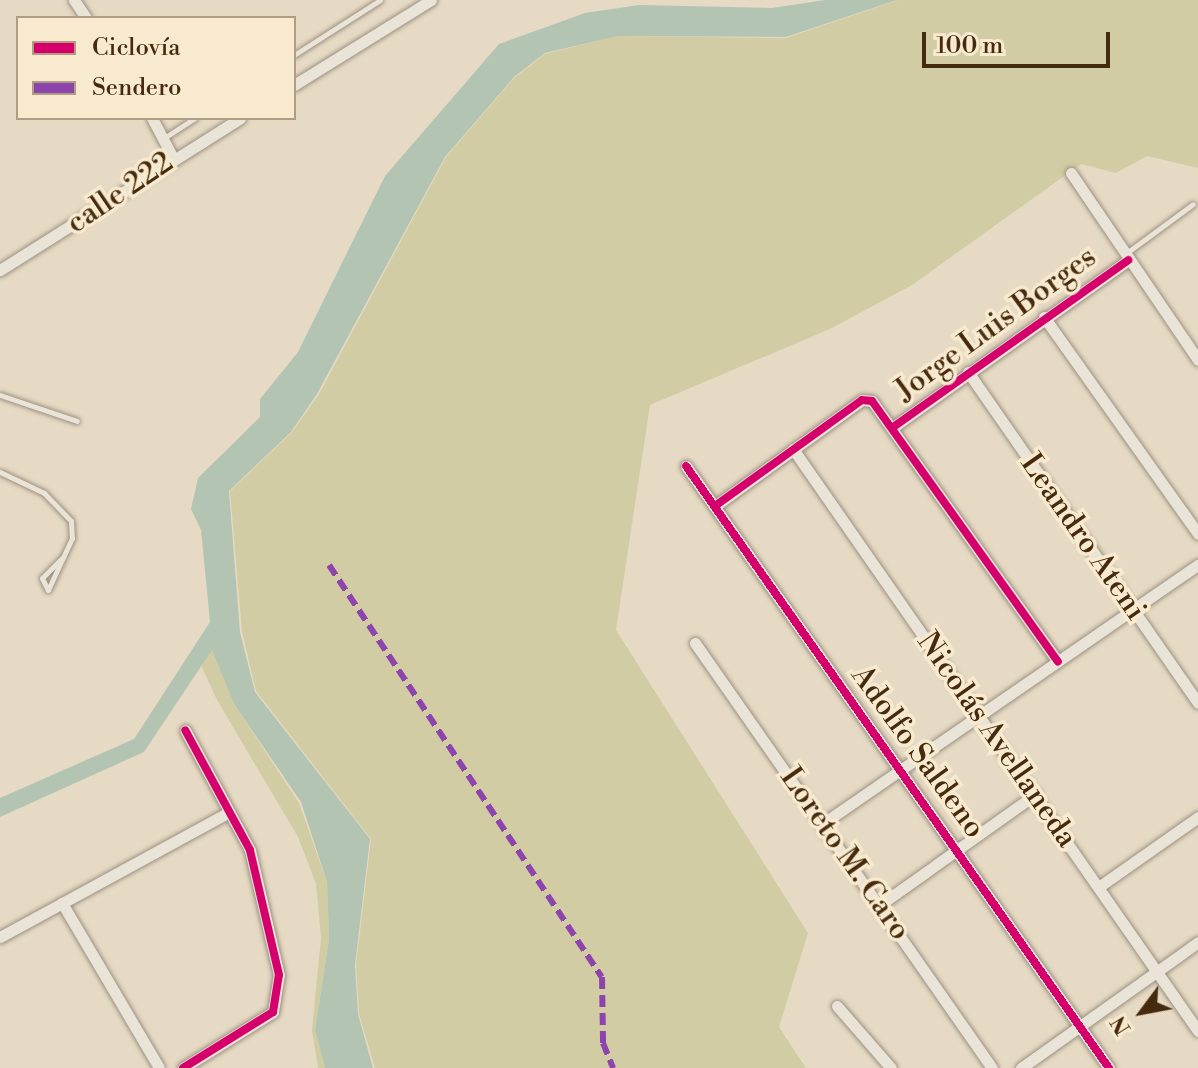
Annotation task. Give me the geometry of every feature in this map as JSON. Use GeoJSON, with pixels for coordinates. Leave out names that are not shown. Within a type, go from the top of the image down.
{"type":"FeatureCollection","features":[{"type":"Feature","properties":{"kind":"street"},"geometry":{"type":"LineString","coordinates":[[296,84],[431,0]]}},
{"type":"Feature","properties":{"kind":"street"},"geometry":{"type":"LineString","coordinates":[[153,120],[172,156]]}},
{"type":"Feature","properties":{"kind":"street","name":"calle 222"},"geometry":{"type":"LineString","coordinates":[[0,270],[145,181],[172,156],[236,120]]}},
{"type":"Feature","properties":{"kind":"street"},"geometry":{"type":"LineString","coordinates":[[1071,173],[1198,360]]}},
{"type":"Feature","properties":{"kind":"street","name":"Jorge Luis Borges"},"geometry":{"type":"LineString","coordinates":[[715,506],[867,399],[892,428],[1126,257]]}},
{"type":"Feature","properties":{"kind":"street"},"geometry":{"type":"LineString","coordinates":[[1044,317],[1198,534]]}},
{"type":"Feature","properties":{"kind":"street","name":"Leandro Ateni"},"geometry":{"type":"LineString","coordinates":[[968,372],[1198,703]]}},
{"type":"Feature","properties":{"kind":"street"},"geometry":{"type":"LineString","coordinates":[[892,428],[1058,662]]}},
{"type":"Feature","properties":{"kind":"street","name":"Nicolás Avellaneda"},"geometry":{"type":"LineString","coordinates":[[793,449],[1198,1031]]}},
{"type":"Feature","properties":{"kind":"street","name":"Adolfo Saldeno"},"geometry":{"type":"LineString","coordinates":[[686,466],[1109,1068]]}},
{"type":"Feature","properties":{"kind":"street"},"geometry":{"type":"LineString","coordinates":[[825,822],[1198,565]]}},
{"type":"Feature","properties":{"kind":"street","name":"Loreto M. Caro"},"geometry":{"type":"LineString","coordinates":[[695,643],[825,822],[992,1068]]}},
{"type":"Feature","properties":{"kind":"street"},"geometry":{"type":"LineString","coordinates":[[183,1068],[260,1023],[277,1002],[275,944],[250,850],[185,730]]}},
{"type":"Feature","properties":{"kind":"street"},"geometry":{"type":"LineString","coordinates":[[881,904],[1036,794]]}},
{"type":"Feature","properties":{"kind":"street"},"geometry":{"type":"LineString","coordinates":[[0,937],[229,812]]}},
{"type":"Feature","properties":{"kind":"street"},"geometry":{"type":"LineString","coordinates":[[1100,886],[1198,817]]}},
{"type":"Feature","properties":{"kind":"street"},"geometry":{"type":"LineString","coordinates":[[62,903],[159,1068]]}},
{"type":"Feature","properties":{"kind":"street"},"geometry":{"type":"LineString","coordinates":[[1021,1068],[1198,942]]}},
{"type":"Feature","properties":{"kind":"street"},"geometry":{"type":"LineString","coordinates":[[837,1006],[891,1068]]}},
{"type":"Feature","properties":{"kind":"lane"},"geometry":{"type":"LineString","coordinates":[[296,54],[380,0]]}},
{"type":"Feature","properties":{"kind":"lane"},"geometry":{"type":"LineString","coordinates":[[164,138],[192,120]]}},
{"type":"Feature","properties":{"kind":"lane"},"geometry":{"type":"LineString","coordinates":[[1126,257],[1193,204]]}},
{"type":"Feature","properties":{"kind":"lane"},"geometry":{"type":"LineString","coordinates":[[0,395],[77,421]]}},
{"type":"Feature","properties":{"kind":"lane"},"geometry":{"type":"LineString","coordinates":[[0,472],[44,493],[71,521],[57,583],[48,590],[42,578],[62,558]]}},
{"type":"Feature","properties":{"kind":"shaded area"},"geometry":{"type":"Polygon","coordinates":[[[825,0],[897,0],[786,37],[618,36],[545,53],[514,77],[445,157],[317,394],[291,432],[229,491],[240,632],[255,692],[370,839],[355,965],[358,1014],[373,1068],[325,1068],[315,1030],[329,939],[327,882],[301,802],[234,704],[212,650],[144,752],[0,817],[0,798],[134,739],[210,622],[201,530],[191,509],[198,478],[260,417],[260,399],[298,352],[385,176],[499,44],[585,13],[639,5],[772,8],[825,0]]]}},
{"type":"Feature","properties":{"kind":"shaded area"},"geometry":{"type":"Polygon","coordinates":[[[898,0],[1198,0],[1198,168],[1147,156],[1116,173],[1081,164],[912,285],[830,329],[650,405],[616,630],[808,933],[779,1027],[806,1068],[375,1068],[359,1014],[356,965],[371,839],[256,691],[242,632],[230,491],[292,432],[319,394],[446,157],[514,78],[545,54],[617,36],[786,38],[898,0]]]}},
{"type":"Feature","properties":{"kind":"shaded area"},"geometry":{"type":"Polygon","coordinates":[[[212,649],[234,704],[299,803],[327,882],[329,939],[315,1030],[325,1068],[318,1068],[312,1030],[321,938],[316,884],[298,837],[217,700],[201,665],[212,649]]]}},
{"type":"Feature","properties":{"kind":"marked path"},"geometry":{"type":"LineString","coordinates":[[329,565],[602,977],[603,1043],[613,1068]]}},
{"type":"Feature","properties":{"kind":"cycle path"},"geometry":{"type":"LineString","coordinates":[[892,428],[1128,260]]}},
{"type":"Feature","properties":{"kind":"cycle path"},"geometry":{"type":"LineString","coordinates":[[715,506],[862,400],[872,401],[1058,662]]}},
{"type":"Feature","properties":{"kind":"cycle path"},"geometry":{"type":"LineString","coordinates":[[686,466],[1109,1068]]}},
{"type":"Feature","properties":{"kind":"cycle path"},"geometry":{"type":"LineString","coordinates":[[183,1068],[273,1012],[279,975],[250,850],[185,730]]}}]}
